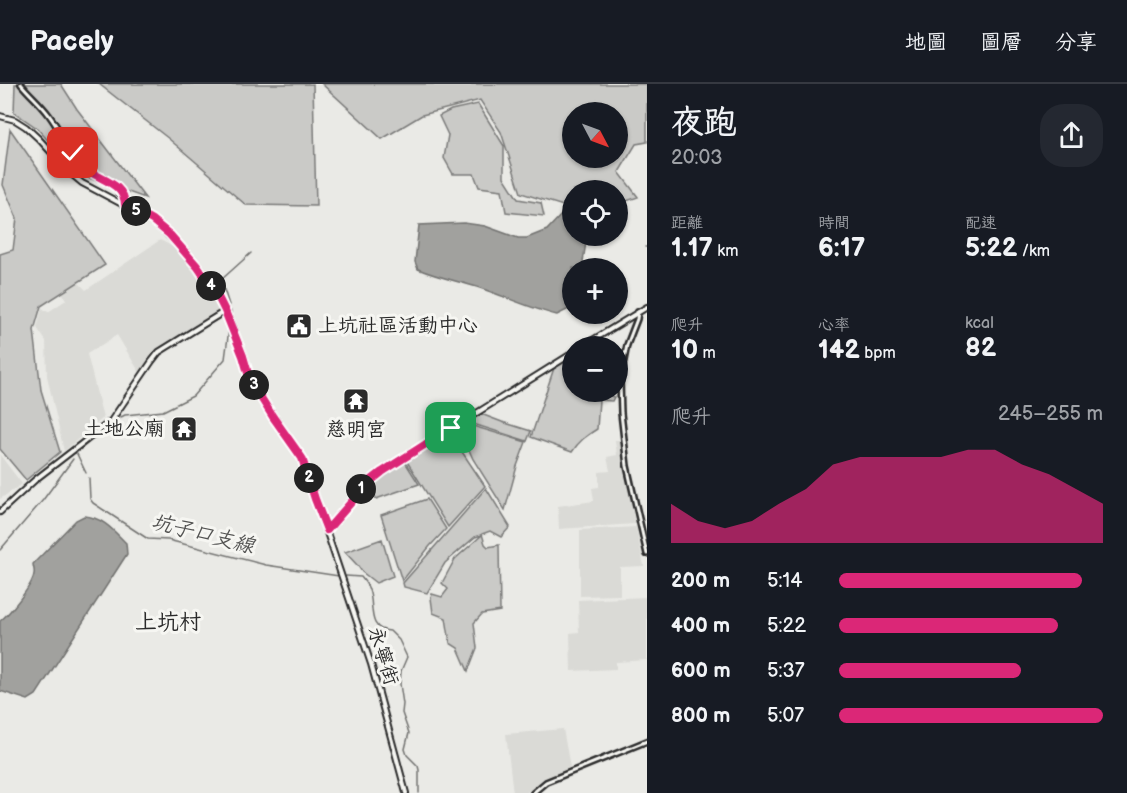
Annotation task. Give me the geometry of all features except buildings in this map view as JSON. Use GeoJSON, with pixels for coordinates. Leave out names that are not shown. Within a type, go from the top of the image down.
{"type":"FeatureCollection","features":[{"type":"Feature","properties":{"kind":"street"},"geometry":{"type":"LineString","coordinates":[[21,84],[50,116],[83,167],[116,185],[122,192],[125,205]]}},
{"type":"Feature","properties":{"kind":"street","name":"永寧街"},"geometry":{"type":"LineString","coordinates":[[0,116],[18,122],[32,132],[82,183],[152,220],[184,250],[207,279],[225,311],[250,380],[302,458],[371,664],[406,793]]}},
{"type":"Feature","properties":{"kind":"street"},"geometry":{"type":"LineString","coordinates":[[599,336],[647,307]]}},
{"type":"Feature","properties":{"kind":"street"},"geometry":{"type":"LineString","coordinates":[[0,512],[36,479],[111,421],[159,352],[225,311]]}},
{"type":"Feature","properties":{"kind":"street"},"geometry":{"type":"LineString","coordinates":[[638,312],[621,371],[621,413],[627,466],[647,554]]}},
{"type":"Feature","properties":{"kind":"street"},"geometry":{"type":"LineString","coordinates":[[327,530],[362,488],[382,472],[562,360]]}},
{"type":"Feature","properties":{"kind":"street"},"geometry":{"type":"LineString","coordinates":[[533,793],[546,782],[647,741]]}},
{"type":"Feature","properties":{"kind":"shaded area"},"geometry":{"type":"Polygon","coordinates":[[[15,84],[61,84],[77,109],[145,198],[78,174],[37,128],[14,112],[15,84]]]}},
{"type":"Feature","properties":{"kind":"shaded area"},"geometry":{"type":"Polygon","coordinates":[[[99,84],[313,84],[316,206],[246,205],[169,139],[99,84]]]}},
{"type":"Feature","properties":{"kind":"shaded area"},"geometry":{"type":"Polygon","coordinates":[[[322,84],[647,84],[647,142],[636,144],[628,157],[628,102],[562,102],[562,168],[621,168],[619,172],[625,180],[562,180],[562,206],[521,193],[501,132],[480,100],[422,115],[382,139],[322,84]]]}},
{"type":"Feature","properties":{"kind":"shaded area"},"geometry":{"type":"Polygon","coordinates":[[[478,104],[504,146],[504,177],[518,199],[541,203],[544,216],[506,212],[502,190],[479,187],[474,174],[453,174],[444,158],[448,135],[439,116],[451,110],[478,104]]]}},
{"type":"Feature","properties":{"kind":"shaded area"},"geometry":{"type":"Polygon","coordinates":[[[10,129],[105,265],[41,306],[34,330],[41,390],[60,452],[26,480],[0,449],[0,254],[13,250],[17,218],[3,185],[10,129]]]}},
{"type":"Feature","properties":{"kind":"shaded area"},"geometry":{"type":"Polygon","coordinates":[[[628,184],[638,197],[628,200],[628,184]]]}},
{"type":"Feature","properties":{"kind":"shaded area"},"geometry":{"type":"Polygon","coordinates":[[[562,214],[562,246],[585,246],[584,258],[562,258],[562,312],[557,315],[477,287],[425,272],[418,269],[415,262],[419,225],[464,223],[485,226],[518,238],[527,238],[547,230],[562,214]]]}},
{"type":"Feature","properties":{"kind":"shaded area"},"geometry":{"type":"Polygon","coordinates":[[[160,240],[177,249],[195,272],[218,310],[151,355],[140,373],[117,335],[87,354],[103,418],[64,451],[47,376],[46,341],[37,328],[42,308],[48,312],[66,300],[58,284],[73,277],[86,290],[160,240]]]}},
{"type":"Feature","properties":{"kind":"shaded area"},"geometry":{"type":"Polygon","coordinates":[[[562,363],[562,402],[599,402],[597,429],[583,439],[572,452],[531,437],[554,368],[562,363]]]}},
{"type":"Feature","properties":{"kind":"shaded area"},"geometry":{"type":"Polygon","coordinates":[[[481,414],[531,431],[527,441],[467,422],[481,414]]]}},
{"type":"Feature","properties":{"kind":"shaded area"},"geometry":{"type":"Polygon","coordinates":[[[466,424],[526,442],[505,510],[457,431],[466,424]]]}},
{"type":"Feature","properties":{"kind":"shaded area"},"geometry":{"type":"Polygon","coordinates":[[[450,434],[485,486],[448,527],[406,460],[450,434]]]}},
{"type":"Feature","properties":{"kind":"shaded area"},"geometry":{"type":"Polygon","coordinates":[[[615,440],[622,440],[635,524],[559,529],[558,506],[594,501],[592,488],[599,487],[599,472],[610,471],[607,457],[617,455],[615,440]]]}},
{"type":"Feature","properties":{"kind":"shaded area"},"geometry":{"type":"Polygon","coordinates":[[[0,455],[22,484],[0,499],[0,455]]]}},
{"type":"Feature","properties":{"kind":"shaded area"},"geometry":{"type":"Polygon","coordinates":[[[405,462],[419,484],[376,499],[372,484],[405,462]]]}},
{"type":"Feature","properties":{"kind":"shaded area"},"geometry":{"type":"Polygon","coordinates":[[[486,488],[510,527],[501,537],[490,531],[482,534],[488,547],[499,545],[500,611],[482,614],[474,623],[477,648],[468,671],[458,648],[450,643],[446,618],[433,613],[431,598],[432,594],[442,597],[448,589],[442,583],[455,559],[482,535],[475,537],[445,563],[427,593],[404,587],[403,583],[486,488]]]}},
{"type":"Feature","properties":{"kind":"shaded area"},"geometry":{"type":"Polygon","coordinates":[[[427,499],[446,529],[402,581],[381,515],[427,499]]]}},
{"type":"Feature","properties":{"kind":"shaded area"},"geometry":{"type":"Polygon","coordinates":[[[84,516],[97,519],[112,529],[126,543],[127,554],[36,695],[28,700],[0,691],[0,621],[30,585],[34,573],[33,564],[76,520],[84,516]]]}},
{"type":"Feature","properties":{"kind":"shaded area"},"geometry":{"type":"Polygon","coordinates":[[[636,527],[644,566],[620,567],[620,595],[580,596],[580,530],[636,527]]]}},
{"type":"Feature","properties":{"kind":"shaded area"},"geometry":{"type":"Polygon","coordinates":[[[382,539],[393,576],[376,583],[362,572],[345,552],[382,539]]]}},
{"type":"Feature","properties":{"kind":"shaded area"},"geometry":{"type":"Polygon","coordinates":[[[647,597],[647,660],[616,662],[616,669],[571,671],[570,633],[579,632],[578,600],[647,597]]]}},
{"type":"Feature","properties":{"kind":"shaded area"},"geometry":{"type":"Polygon","coordinates":[[[563,729],[570,767],[544,780],[526,793],[513,793],[506,734],[563,729]]]}},
{"type":"Feature","properties":{"kind":"waterway"},"geometry":{"type":"LineString","coordinates":[[229,305],[221,280],[251,253]]}},
{"type":"Feature","properties":{"kind":"waterway"},"geometry":{"type":"LineString","coordinates":[[231,311],[231,318]]}},
{"type":"Feature","properties":{"kind":"waterway"},"geometry":{"type":"LineString","coordinates":[[76,453],[125,415],[163,411],[193,396],[225,359],[229,329]]}},
{"type":"Feature","properties":{"kind":"waterway","name":"坑子口支線"},"geometry":{"type":"LineString","coordinates":[[77,454],[86,473]]}},
{"type":"Feature","properties":{"kind":"waterway"},"geometry":{"type":"LineString","coordinates":[[0,550],[43,500],[73,459]]}},
{"type":"Feature","properties":{"kind":"waterway","name":"坑子口支線"},"geometry":{"type":"LineString","coordinates":[[89,478],[90,499],[93,503],[148,539],[168,540],[266,565],[339,576]]}},
{"type":"Feature","properties":{"kind":"waterway","name":"坑子口支線"},"geometry":{"type":"LineString","coordinates":[[346,576],[361,577],[365,582],[371,596],[374,622],[382,630],[390,631],[399,640],[407,657],[401,671],[400,684],[402,713],[409,733],[405,749],[407,755],[418,766],[419,793]]}},
{"type":"Feature","properties":{"kind":"place","name":"上坑社區活動中心"},"geometry":{"type":"Point","coordinates":[299,326]}},
{"type":"Feature","properties":{"kind":"place","name":"慈明宮"},"geometry":{"type":"Point","coordinates":[356,401]}},
{"type":"Feature","properties":{"kind":"place","name":"土地公廟"},"geometry":{"type":"Point","coordinates":[184,429]}},
{"type":"Feature","properties":{"kind":"district","name":"上坑村"},"geometry":{"type":"Point","coordinates":[168,622]}},
{"type":"Feature","properties":{"kind":"route"},"geometry":{"type":"LineString","coordinates":[[73,153],[83,167],[116,185],[122,192],[125,205],[152,220],[170,235],[207,279],[225,311],[250,380],[302,458],[327,530],[368,483],[451,428]]}}]}
